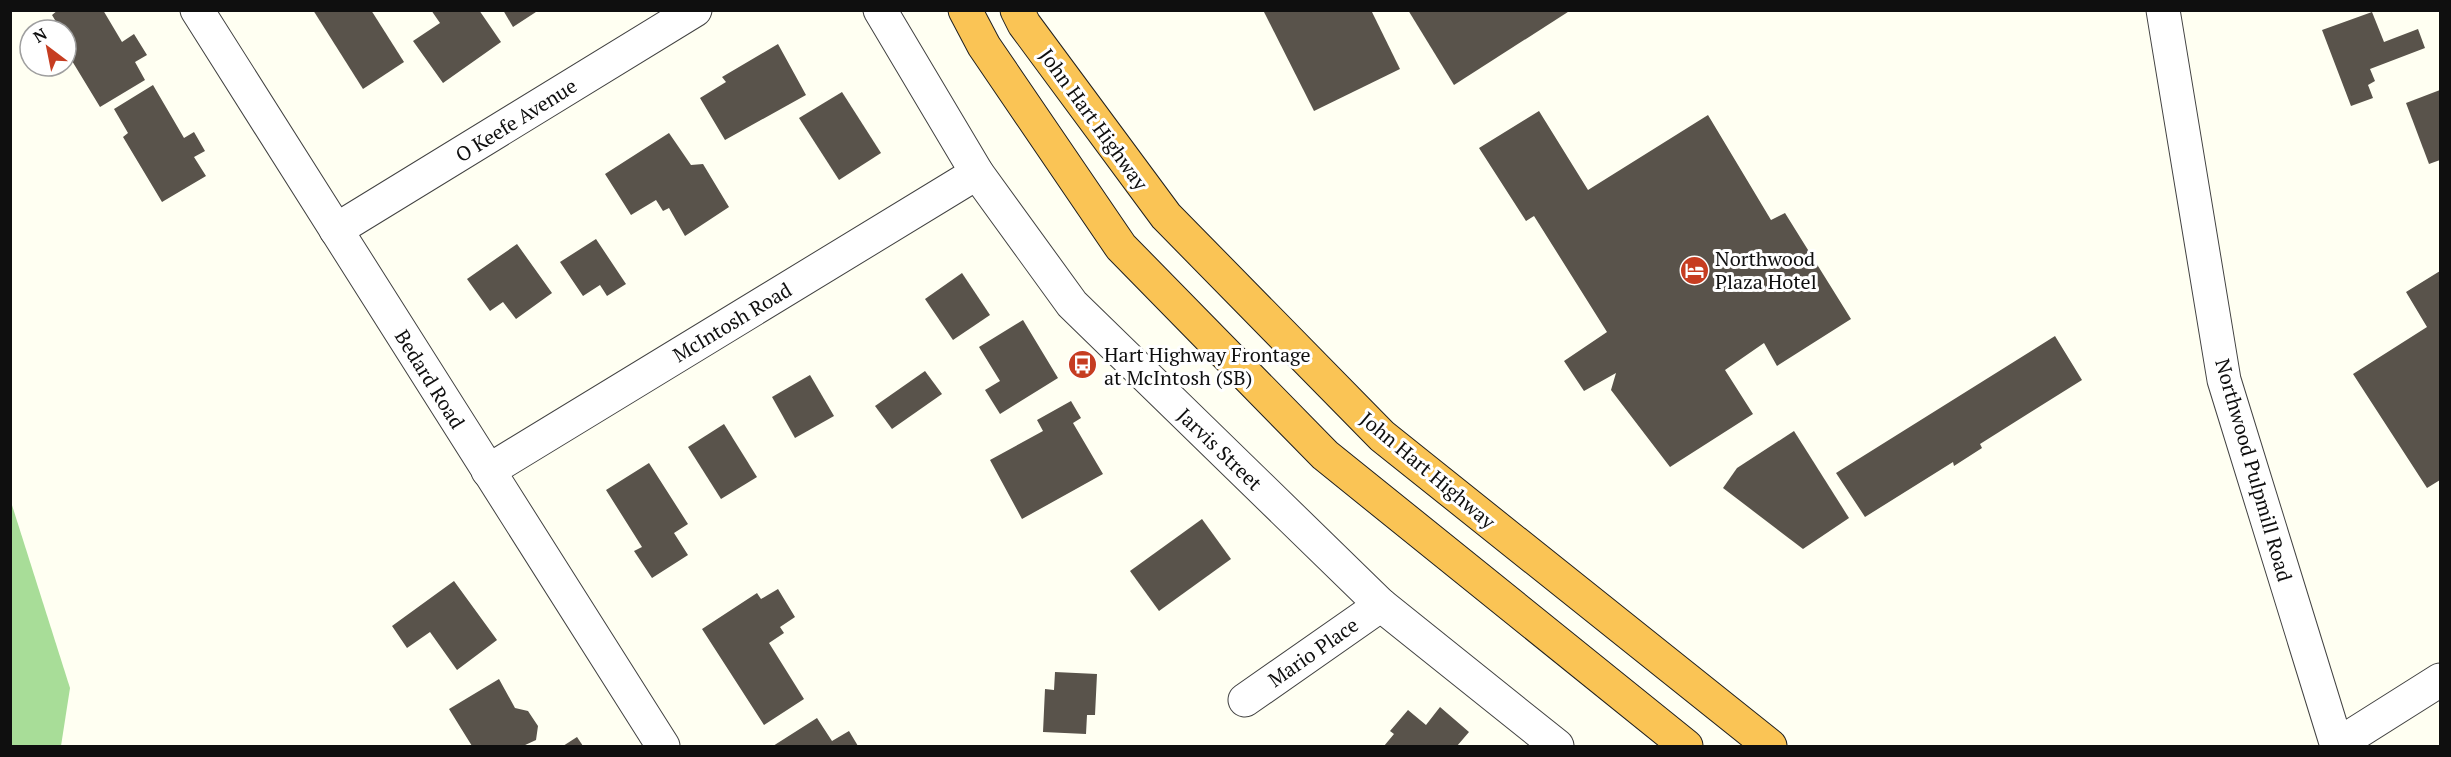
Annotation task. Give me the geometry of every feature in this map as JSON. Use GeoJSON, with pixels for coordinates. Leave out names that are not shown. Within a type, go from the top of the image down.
{"type":"FeatureCollection","features":[{"type":"Feature","properties":{"kind":"highway"},"geometry":{"type":"LineString","coordinates":[[965,10],[984,46],[1114,237],[1129,255],[1325,455],[1686,747]]}},
{"type":"Feature","properties":{"kind":"highway","name":"John Hart Highway"},"geometry":{"type":"LineString","coordinates":[[1017,10],[1031,33],[1166,216],[1382,436],[1770,747]]}},
{"type":"Feature","properties":{"kind":"street","name":"Bedard Road"},"geometry":{"type":"LineString","coordinates":[[197,10],[663,747]]}},
{"type":"Feature","properties":{"kind":"street","name":"O Keefe Avenue"},"geometry":{"type":"LineString","coordinates":[[336,230],[695,10]]}},
{"type":"Feature","properties":{"kind":"street","name":"Jarvis Street"},"geometry":{"type":"LineString","coordinates":[[880,10],[977,173],[1072,304],[1381,605],[1557,747]]}},
{"type":"Feature","properties":{"kind":"street","name":"Northwood Pulpmill Road"},"geometry":{"type":"LineString","coordinates":[[2163,10],[2224,380],[2337,746]]}},
{"type":"Feature","properties":{"kind":"street","name":"McIntosh Road"},"geometry":{"type":"LineString","coordinates":[[488,471],[977,173]]}},
{"type":"Feature","properties":{"kind":"street","name":"Mario Place"},"geometry":{"type":"LineString","coordinates":[[1245,699],[1381,605]]}},
{"type":"Feature","properties":{"kind":"street"},"geometry":{"type":"LineString","coordinates":[[2337,746],[2440,680]]}},
{"type":"Feature","properties":{"kind":"green space"},"geometry":{"type":"Polygon","coordinates":[[[11,502],[70,688],[61,746],[11,746],[11,502]]]}},
{"type":"Feature","properties":{"kind":"building"},"geometry":{"type":"Polygon","coordinates":[[[58,10],[103,10],[122,42],[134,34],[147,55],[135,62],[145,80],[100,107],[78,71],[78,18],[54,18],[52,15],[58,10]]]}},
{"type":"Feature","properties":{"kind":"building"},"geometry":{"type":"Polygon","coordinates":[[[313,10],[371,10],[404,62],[363,89],[313,10]]]}},
{"type":"Feature","properties":{"kind":"building"},"geometry":{"type":"Polygon","coordinates":[[[431,10],[479,10],[501,42],[443,83],[413,41],[440,23],[431,10]]]}},
{"type":"Feature","properties":{"kind":"building"},"geometry":{"type":"Polygon","coordinates":[[[503,10],[539,10],[513,27],[503,10]]]}},
{"type":"Feature","properties":{"kind":"building"},"geometry":{"type":"Polygon","coordinates":[[[1263,10],[1371,10],[1400,69],[1314,111],[1263,10]]]}},
{"type":"Feature","properties":{"kind":"building"},"geometry":{"type":"Polygon","coordinates":[[[1408,10],[1571,10],[1454,85],[1408,10]]]}},
{"type":"Feature","properties":{"kind":"building"},"geometry":{"type":"Polygon","coordinates":[[[2372,12],[2384,42],[2418,29],[2425,48],[2370,69],[2375,81],[2368,85],[2373,98],[2351,106],[2322,30],[2372,12]]]}},
{"type":"Feature","properties":{"kind":"building"},"geometry":{"type":"Polygon","coordinates":[[[778,44],[806,95],[725,140],[700,98],[726,82],[722,77],[778,44]]]}},
{"type":"Feature","properties":{"kind":"building"},"geometry":{"type":"Polygon","coordinates":[[[153,85],[184,138],[194,132],[205,151],[194,157],[206,176],[162,202],[123,137],[128,133],[114,109],[153,85]]]}},
{"type":"Feature","properties":{"kind":"building"},"geometry":{"type":"Polygon","coordinates":[[[2440,90],[2440,160],[2429,164],[2406,103],[2440,90]]]}},
{"type":"Feature","properties":{"kind":"building"},"geometry":{"type":"Polygon","coordinates":[[[842,92],[881,153],[839,180],[799,118],[842,92]]]}},
{"type":"Feature","properties":{"kind":"building","name":"Northwood Plaza Hotel"},"geometry":{"type":"Polygon","coordinates":[[[1539,111],[1588,190],[1708,115],[1771,220],[1785,213],[1851,319],[1777,366],[1764,343],[1725,370],[1753,414],[1670,467],[1611,390],[1616,373],[1584,391],[1564,361],[1607,332],[1534,216],[1526,221],[1479,148],[1539,111]]]}},
{"type":"Feature","properties":{"kind":"building"},"geometry":{"type":"Polygon","coordinates":[[[669,133],[691,165],[703,164],[729,207],[685,236],[669,208],[663,211],[656,200],[631,215],[605,174],[669,133]]]}},
{"type":"Feature","properties":{"kind":"building"},"geometry":{"type":"Polygon","coordinates":[[[596,239],[626,284],[607,296],[600,285],[583,296],[560,262],[596,239]]]}},
{"type":"Feature","properties":{"kind":"building"},"geometry":{"type":"Polygon","coordinates":[[[517,244],[552,293],[516,319],[503,302],[490,311],[467,279],[517,244]]]}},
{"type":"Feature","properties":{"kind":"building"},"geometry":{"type":"Polygon","coordinates":[[[2440,271],[2440,480],[2427,488],[2353,374],[2427,327],[2406,292],[2440,271]]]}},
{"type":"Feature","properties":{"kind":"building"},"geometry":{"type":"Polygon","coordinates":[[[962,273],[990,315],[953,340],[925,299],[962,273]]]}},
{"type":"Feature","properties":{"kind":"building"},"geometry":{"type":"Polygon","coordinates":[[[1023,320],[1058,378],[1000,414],[985,390],[1000,381],[979,347],[1023,320]]]}},
{"type":"Feature","properties":{"kind":"building"},"geometry":{"type":"Polygon","coordinates":[[[2055,336],[2082,380],[1980,444],[1982,448],[1954,466],[1953,462],[1865,517],[1836,473],[2055,336]]]}},
{"type":"Feature","properties":{"kind":"building"},"geometry":{"type":"Polygon","coordinates":[[[925,371],[942,394],[892,429],[875,406],[925,371]]]}},
{"type":"Feature","properties":{"kind":"building"},"geometry":{"type":"Polygon","coordinates":[[[810,375],[834,416],[795,438],[772,397],[810,375]]]}},
{"type":"Feature","properties":{"kind":"building"},"geometry":{"type":"Polygon","coordinates":[[[1071,401],[1081,418],[1073,423],[1103,474],[1022,519],[990,460],[1043,431],[1037,420],[1071,401]]]}},
{"type":"Feature","properties":{"kind":"building"},"geometry":{"type":"Polygon","coordinates":[[[724,424],[757,477],[721,499],[688,447],[724,424]]]}},
{"type":"Feature","properties":{"kind":"building"},"geometry":{"type":"Polygon","coordinates":[[[1794,431],[1849,518],[1803,549],[1723,488],[1737,468],[1794,431]]]}},
{"type":"Feature","properties":{"kind":"building"},"geometry":{"type":"Polygon","coordinates":[[[649,463],[688,524],[674,533],[688,555],[652,578],[634,551],[642,547],[606,490],[649,463]]]}},
{"type":"Feature","properties":{"kind":"building"},"geometry":{"type":"Polygon","coordinates":[[[1202,519],[1231,559],[1159,611],[1130,571],[1202,519]]]}},
{"type":"Feature","properties":{"kind":"building"},"geometry":{"type":"Polygon","coordinates":[[[454,581],[497,640],[457,670],[430,632],[407,648],[392,626],[454,581]]]}},
{"type":"Feature","properties":{"kind":"building"},"geometry":{"type":"Polygon","coordinates":[[[778,589],[795,617],[780,627],[784,633],[769,643],[804,699],[764,725],[702,629],[757,593],[761,599],[778,589]]]}},
{"type":"Feature","properties":{"kind":"building"},"geometry":{"type":"Polygon","coordinates":[[[1055,672],[1097,674],[1095,715],[1087,715],[1086,734],[1043,732],[1045,689],[1054,690],[1055,672]]]}},
{"type":"Feature","properties":{"kind":"building"},"geometry":{"type":"Polygon","coordinates":[[[499,679],[515,708],[528,711],[538,726],[536,740],[523,746],[472,746],[449,709],[499,679]]]}},
{"type":"Feature","properties":{"kind":"building"},"geometry":{"type":"Polygon","coordinates":[[[1440,707],[1469,732],[1457,746],[1384,746],[1394,734],[1390,731],[1408,710],[1426,725],[1440,707]]]}},
{"type":"Feature","properties":{"kind":"building"},"geometry":{"type":"Polygon","coordinates":[[[817,718],[832,741],[849,731],[858,746],[773,746],[817,718]]]}},
{"type":"Feature","properties":{"kind":"building"},"geometry":{"type":"Polygon","coordinates":[[[577,737],[583,746],[563,746],[577,737]]]}},
{"type":"Feature","properties":{"kind":"place","name":"Northwood Plaza Hotel"},"geometry":{"type":"Point","coordinates":[1694,270]}},
{"type":"Feature","properties":{"kind":"place","name":"Hart Highway Frontage at McIntosh (SB)"},"geometry":{"type":"Point","coordinates":[1083,365]}}]}
